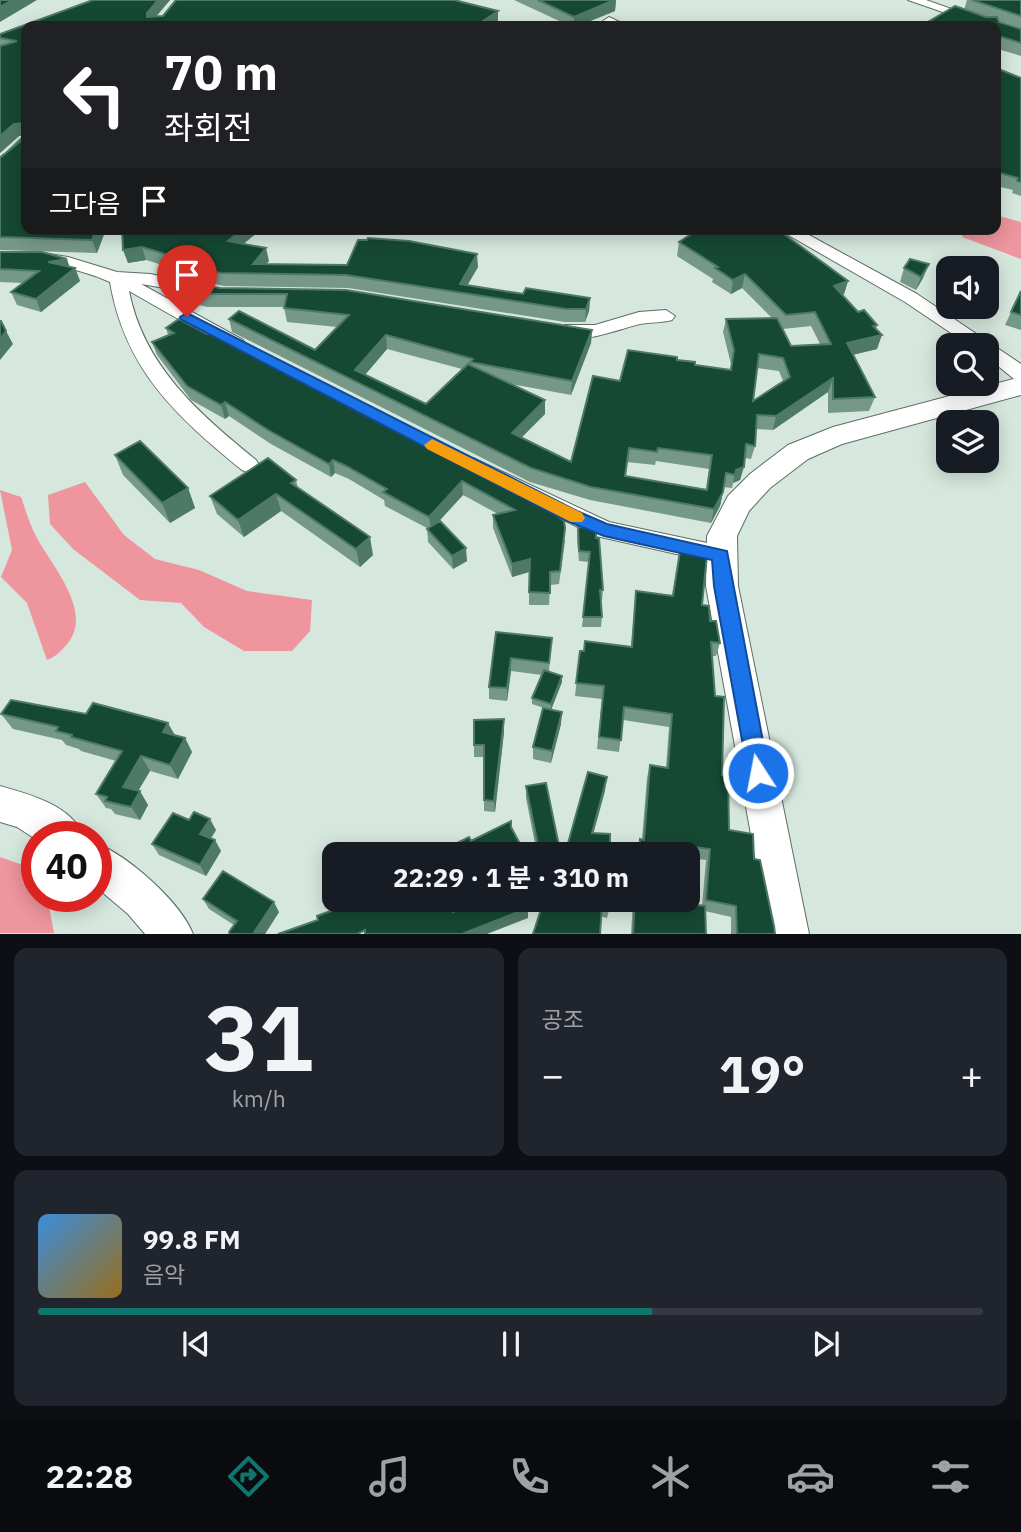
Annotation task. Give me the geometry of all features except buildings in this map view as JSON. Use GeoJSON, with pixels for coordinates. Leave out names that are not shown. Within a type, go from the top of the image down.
{"type":"FeatureCollection","features":[{"type":"Feature","properties":{"kind":"street"},"geometry":{"type":"LineString","coordinates":[[915,0],[977,21]]}},
{"type":"Feature","properties":{"kind":"street"},"geometry":{"type":"LineString","coordinates":[[797,235],[911,298],[964,333]]}},
{"type":"Feature","properties":{"kind":"street"},"geometry":{"type":"LineString","coordinates":[[0,257],[48,257],[74,262],[118,277],[252,352]]}},
{"type":"Feature","properties":{"kind":"street"},"geometry":{"type":"LineString","coordinates":[[118,277],[150,279],[213,292]]}},
{"type":"Feature","properties":{"kind":"street"},"geometry":{"type":"LineString","coordinates":[[118,277],[132,334],[143,359],[154,375],[188,415],[249,465]]}},
{"type":"Feature","properties":{"kind":"street"},"geometry":{"type":"LineString","coordinates":[[552,329],[596,331],[639,318],[666,316]]}},
{"type":"Feature","properties":{"kind":"street"},"geometry":{"type":"LineString","coordinates":[[999,357],[1021,374]]}},
{"type":"Feature","properties":{"kind":"street"},"geometry":{"type":"LineString","coordinates":[[789,933],[722,586],[722,536],[738,504],[761,481],[798,452],[833,437],[1021,386]]}},
{"type":"Feature","properties":{"kind":"street"},"geometry":{"type":"LineString","coordinates":[[456,457],[604,530],[720,555]]}},
{"type":"Feature","properties":{"kind":"street"},"geometry":{"type":"LineString","coordinates":[[0,804],[26,811],[41,821]]}},
{"type":"Feature","properties":{"kind":"street"},"geometry":{"type":"LineString","coordinates":[[112,875],[142,900],[173,933]]}},
{"type":"Feature","properties":{"kind":"shaded area"},"geometry":{"type":"Polygon","coordinates":[[[1001,216],[1021,222],[1021,259],[962,237],[1001,235],[1001,216]]]}},
{"type":"Feature","properties":{"kind":"shaded area"},"geometry":{"type":"Polygon","coordinates":[[[85,482],[124,535],[155,559],[199,570],[247,591],[312,600],[310,631],[292,651],[244,651],[204,627],[181,603],[140,600],[73,549],[50,524],[48,495],[85,482]]]}},
{"type":"Feature","properties":{"kind":"shaded area"},"geometry":{"type":"Polygon","coordinates":[[[0,490],[21,497],[35,533],[68,589],[73,603],[76,617],[74,630],[68,643],[47,660],[27,603],[1,577],[12,550],[0,490]]]}},
{"type":"Feature","properties":{"kind":"shaded area"},"geometry":{"type":"Polygon","coordinates":[[[0,857],[21,864],[21,912],[50,912],[54,933],[0,933],[0,857]]]}},
{"type":"Feature","properties":{"kind":"waterway"},"geometry":{"type":"LineString","coordinates":[[2,158],[21,140]]}},
{"type":"Feature","properties":{"kind":"slow traffic"},"geometry":{"type":"LineString","coordinates":[[432,445],[518,486],[576,518]]}},
{"type":"Feature","properties":{"kind":"route"},"geometry":{"type":"LineString","coordinates":[[187,317],[467,463],[604,530],[720,555],[722,586],[758,773]]}}]}
